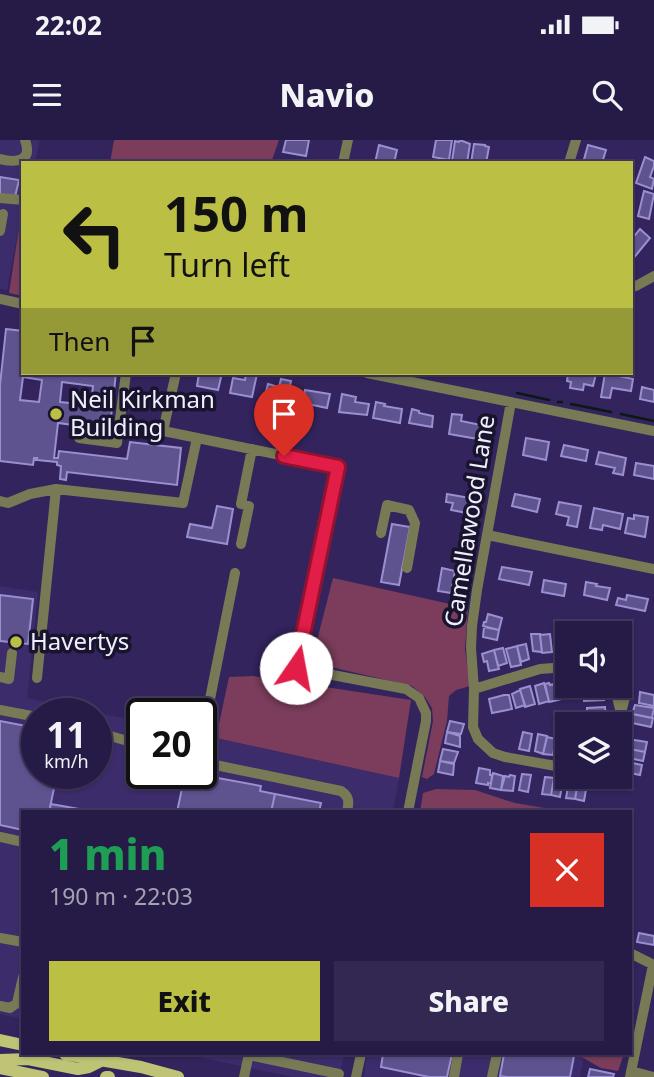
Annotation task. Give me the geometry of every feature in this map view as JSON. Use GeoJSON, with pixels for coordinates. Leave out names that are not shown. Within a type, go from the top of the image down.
{"type":"FeatureCollection","features":[{"type":"Feature","properties":{"kind":"main road"},"geometry":{"type":"LineString","coordinates":[[0,1040],[21,1045]]}},
{"type":"Feature","properties":{"kind":"main road"},"geometry":{"type":"LineString","coordinates":[[77,1055],[102,1057],[178,1077]]}},
{"type":"Feature","properties":{"kind":"main road"},"geometry":{"type":"LineString","coordinates":[[0,1060],[28,1059],[78,1069],[89,1067],[102,1057]]}},
{"type":"Feature","properties":{"kind":"main road"},"geometry":{"type":"LineString","coordinates":[[0,1068],[40,1077]]}},
{"type":"Feature","properties":{"kind":"street"},"geometry":{"type":"LineString","coordinates":[[0,159],[17,162],[23,158],[27,146],[25,140]]}},
{"type":"Feature","properties":{"kind":"street"},"geometry":{"type":"LineString","coordinates":[[343,161],[348,140]]}},
{"type":"Feature","properties":{"kind":"street"},"geometry":{"type":"LineString","coordinates":[[570,161],[576,140]]}},
{"type":"Feature","properties":{"kind":"street"},"geometry":{"type":"LineString","coordinates":[[0,198],[21,200]]}},
{"type":"Feature","properties":{"kind":"street"},"geometry":{"type":"LineString","coordinates":[[0,231],[4,214]]}},
{"type":"Feature","properties":{"kind":"street"},"geometry":{"type":"LineString","coordinates":[[633,286],[654,276]]}},
{"type":"Feature","properties":{"kind":"street"},"geometry":{"type":"LineString","coordinates":[[0,299],[21,304]]}},
{"type":"Feature","properties":{"kind":"street"},"geometry":{"type":"LineString","coordinates":[[79,438],[117,443],[126,375]]}},
{"type":"Feature","properties":{"kind":"street"},"geometry":{"type":"LineString","coordinates":[[163,431],[176,375]]}},
{"type":"Feature","properties":{"kind":"street"},"geometry":{"type":"LineString","coordinates":[[377,375],[654,431]]}},
{"type":"Feature","properties":{"kind":"street","name":"Camellawood Lane"},"geometry":{"type":"LineString","coordinates":[[511,402],[472,625],[473,727],[478,739],[492,752],[555,766]]}},
{"type":"Feature","properties":{"kind":"street"},"geometry":{"type":"LineString","coordinates":[[120,422],[338,467],[296,668],[406,689],[419,698],[426,721],[408,810]]}},
{"type":"Feature","properties":{"kind":"street"},"geometry":{"type":"LineString","coordinates":[[0,501],[8,503],[30,494],[56,489],[183,503],[197,438]]}},
{"type":"Feature","properties":{"kind":"street"},"geometry":{"type":"LineString","coordinates":[[241,544],[249,506],[241,504],[252,449]]}},
{"type":"Feature","properties":{"kind":"street"},"geometry":{"type":"LineString","coordinates":[[37,678],[56,489]]}},
{"type":"Feature","properties":{"kind":"street"},"geometry":{"type":"LineString","coordinates":[[381,533],[387,505],[409,510],[415,523],[407,568]]}},
{"type":"Feature","properties":{"kind":"street"},"geometry":{"type":"LineString","coordinates":[[487,535],[654,569]]}},
{"type":"Feature","properties":{"kind":"street"},"geometry":{"type":"LineString","coordinates":[[210,698],[235,573]]}},
{"type":"Feature","properties":{"kind":"street"},"geometry":{"type":"LineString","coordinates":[[0,677],[9,679],[12,653]]}},
{"type":"Feature","properties":{"kind":"street"},"geometry":{"type":"LineString","coordinates":[[474,689],[540,669],[555,668]]}},
{"type":"Feature","properties":{"kind":"street"},"geometry":{"type":"LineString","coordinates":[[0,710],[21,714]]}},
{"type":"Feature","properties":{"kind":"street"},"geometry":{"type":"LineString","coordinates":[[217,765],[341,792],[349,802],[347,810]]}},
{"type":"Feature","properties":{"kind":"street"},"geometry":{"type":"LineString","coordinates":[[0,837],[21,842]]}},
{"type":"Feature","properties":{"kind":"street"},"geometry":{"type":"LineString","coordinates":[[0,938],[21,942]]}},
{"type":"Feature","properties":{"kind":"street"},"geometry":{"type":"LineString","coordinates":[[632,954],[653,965],[631,1074],[653,1077]]}},
{"type":"Feature","properties":{"kind":"street"},"geometry":{"type":"LineString","coordinates":[[0,1006],[10,1007],[20,1003]]}},
{"type":"Feature","properties":{"kind":"street"},"geometry":{"type":"LineString","coordinates":[[244,1077],[249,1055]]}},
{"type":"Feature","properties":{"kind":"street"},"geometry":{"type":"LineString","coordinates":[[356,1077],[361,1055]]}},
{"type":"Feature","properties":{"kind":"street"},"geometry":{"type":"LineString","coordinates":[[454,1077],[458,1055]]}},
{"type":"Feature","properties":{"kind":"street"},"geometry":{"type":"LineString","coordinates":[[492,1077],[497,1055]]}},
{"type":"Feature","properties":{"kind":"street"},"geometry":{"type":"LineString","coordinates":[[275,1057],[339,1074]]}},
{"type":"Feature","properties":{"kind":"shaded area"},"geometry":{"type":"Polygon","coordinates":[[[0,140],[40,140],[35,161],[21,161],[21,216],[7,290],[0,289],[0,140]]]}},
{"type":"Feature","properties":{"kind":"shaded area"},"geometry":{"type":"Polygon","coordinates":[[[114,140],[279,140],[272,161],[110,161],[114,140]]]}},
{"type":"Feature","properties":{"kind":"shaded area"},"geometry":{"type":"Polygon","coordinates":[[[21,215],[21,296],[9,293],[21,215]]]}},
{"type":"Feature","properties":{"kind":"shaded area"},"geometry":{"type":"Polygon","coordinates":[[[333,578],[468,608],[465,649],[470,686],[456,690],[449,696],[447,721],[434,774],[427,779],[422,777],[433,721],[432,708],[425,697],[412,686],[318,664],[313,656],[333,578]]]}},
{"type":"Feature","properties":{"kind":"shaded area"},"geometry":{"type":"Polygon","coordinates":[[[0,586],[38,592],[27,698],[21,698],[21,789],[112,789],[112,716],[126,719],[126,789],[217,789],[217,738],[399,778],[393,810],[21,810],[21,1019],[0,1014],[0,586]]]}},
{"type":"Feature","properties":{"kind":"shaded area"},"geometry":{"type":"Polygon","coordinates":[[[253,676],[411,700],[399,778],[217,738],[229,677],[253,676]]]}},
{"type":"Feature","properties":{"kind":"shaded area"},"geometry":{"type":"Polygon","coordinates":[[[436,789],[475,790],[515,803],[556,810],[420,810],[423,793],[436,789]]]}},
{"type":"Feature","properties":{"kind":"shaded area"},"geometry":{"type":"Polygon","coordinates":[[[189,1055],[344,1055],[339,1077],[293,1077],[189,1055]]]}},
{"type":"Feature","properties":{"kind":"shaded area"},"geometry":{"type":"Polygon","coordinates":[[[367,1055],[584,1055],[580,1077],[364,1077],[367,1055]]]}},
{"type":"Feature","properties":{"kind":"shaded area"},"geometry":{"type":"Polygon","coordinates":[[[578,1055],[624,1055],[618,1071],[601,1068],[578,1055]]]}},
{"type":"Feature","properties":{"kind":"building"},"geometry":{"type":"Polygon","coordinates":[[[286,140],[309,140],[306,156],[283,152],[286,140]]]}},
{"type":"Feature","properties":{"kind":"building"},"geometry":{"type":"Polygon","coordinates":[[[436,140],[452,140],[449,160],[433,157],[436,140]]]}},
{"type":"Feature","properties":{"kind":"building"},"geometry":{"type":"Polygon","coordinates":[[[460,140],[470,144],[467,161],[452,161],[455,141],[460,140]]]}},
{"type":"Feature","properties":{"kind":"building"},"geometry":{"type":"Polygon","coordinates":[[[474,144],[489,147],[486,161],[471,161],[474,144]]]}},
{"type":"Feature","properties":{"kind":"building"},"geometry":{"type":"Polygon","coordinates":[[[379,145],[397,150],[394,161],[375,161],[379,145]]]}},
{"type":"Feature","properties":{"kind":"building"},"geometry":{"type":"Polygon","coordinates":[[[588,145],[606,150],[603,161],[584,161],[588,145]]]}},
{"type":"Feature","properties":{"kind":"building"},"geometry":{"type":"Polygon","coordinates":[[[645,157],[654,161],[650,177],[654,179],[652,189],[636,183],[645,157]]]}},
{"type":"Feature","properties":{"kind":"building"},"geometry":{"type":"Polygon","coordinates":[[[0,177],[19,180],[15,197],[0,194],[0,177]]]}},
{"type":"Feature","properties":{"kind":"building"},"geometry":{"type":"Polygon","coordinates":[[[644,191],[654,194],[649,219],[638,216],[644,191]]]}},
{"type":"Feature","properties":{"kind":"building"},"geometry":{"type":"Polygon","coordinates":[[[640,229],[650,238],[633,259],[633,238],[640,229]]]}},
{"type":"Feature","properties":{"kind":"building","name":"Neil Kirkman Building"},"geometry":{"type":"Polygon","coordinates":[[[6,329],[21,331],[21,375],[116,375],[110,426],[95,428],[58,423],[54,458],[58,458],[59,451],[127,459],[130,442],[181,448],[177,485],[67,472],[66,480],[60,479],[61,466],[57,465],[57,462],[36,460],[37,458],[34,458],[33,465],[0,461],[0,385],[6,329]],[[23,377],[20,400],[39,402],[42,380],[23,377]],[[62,382],[60,402],[91,405],[93,386],[62,382]]]}},
{"type":"Feature","properties":{"kind":"building"},"geometry":{"type":"Polygon","coordinates":[[[199,375],[222,375],[218,390],[197,386],[199,375]]]}},
{"type":"Feature","properties":{"kind":"building"},"geometry":{"type":"Polygon","coordinates":[[[246,375],[257,375],[252,397],[230,393],[233,378],[245,380],[246,375]]]}},
{"type":"Feature","properties":{"kind":"building"},"geometry":{"type":"Polygon","coordinates":[[[568,375],[596,375],[593,386],[584,384],[583,390],[570,388],[571,382],[567,381],[568,375]]]}},
{"type":"Feature","properties":{"kind":"building"},"geometry":{"type":"Polygon","coordinates":[[[605,375],[633,379],[631,391],[612,388],[610,398],[601,397],[605,375]]]}},
{"type":"Feature","properties":{"kind":"building"},"geometry":{"type":"Polygon","coordinates":[[[281,379],[291,381],[286,404],[264,399],[268,384],[279,387],[281,379]]]}},
{"type":"Feature","properties":{"kind":"building"},"geometry":{"type":"Polygon","coordinates":[[[642,387],[654,390],[654,402],[640,399],[642,387]]]}},
{"type":"Feature","properties":{"kind":"building"},"geometry":{"type":"Polygon","coordinates":[[[305,390],[330,394],[327,408],[303,403],[305,390]]]}},
{"type":"Feature","properties":{"kind":"building"},"geometry":{"type":"Polygon","coordinates":[[[342,394],[356,397],[355,402],[369,404],[367,415],[339,412],[342,394]]]}},
{"type":"Feature","properties":{"kind":"building"},"geometry":{"type":"Polygon","coordinates":[[[376,402],[402,409],[400,423],[373,418],[376,402]]]}},
{"type":"Feature","properties":{"kind":"building"},"geometry":{"type":"Polygon","coordinates":[[[412,409],[433,416],[432,427],[409,423],[412,409]]]}},
{"type":"Feature","properties":{"kind":"building"},"geometry":{"type":"Polygon","coordinates":[[[452,414],[462,415],[461,421],[481,425],[478,439],[449,434],[452,414]]]}},
{"type":"Feature","properties":{"kind":"building"},"geometry":{"type":"Polygon","coordinates":[[[526,438],[549,442],[546,460],[523,455],[526,438]]]}},
{"type":"Feature","properties":{"kind":"building"},"geometry":{"type":"Polygon","coordinates":[[[564,445],[588,450],[586,461],[561,456],[564,445]]]}},
{"type":"Feature","properties":{"kind":"building"},"geometry":{"type":"Polygon","coordinates":[[[599,452],[626,458],[623,475],[613,473],[615,468],[596,464],[599,452]]]}},
{"type":"Feature","properties":{"kind":"building"},"geometry":{"type":"Polygon","coordinates":[[[636,463],[654,466],[654,479],[634,475],[636,463]]]}},
{"type":"Feature","properties":{"kind":"building"},"geometry":{"type":"Polygon","coordinates":[[[447,494],[470,498],[467,513],[451,510],[453,503],[446,502],[447,494]]]}},
{"type":"Feature","properties":{"kind":"building"},"geometry":{"type":"Polygon","coordinates":[[[515,494],[540,499],[537,512],[512,506],[515,494]]]}},
{"type":"Feature","properties":{"kind":"building"},"geometry":{"type":"Polygon","coordinates":[[[559,502],[581,506],[577,527],[567,525],[569,517],[556,514],[559,502]]]}},
{"type":"Feature","properties":{"kind":"building"},"geometry":{"type":"Polygon","coordinates":[[[217,506],[233,509],[227,544],[187,537],[190,524],[212,528],[217,506]]]}},
{"type":"Feature","properties":{"kind":"building"},"geometry":{"type":"Polygon","coordinates":[[[594,508],[623,514],[620,529],[603,525],[602,530],[590,528],[594,508]]]}},
{"type":"Feature","properties":{"kind":"building"},"geometry":{"type":"Polygon","coordinates":[[[634,515],[648,517],[645,537],[625,533],[628,518],[634,519],[634,515]]]}},
{"type":"Feature","properties":{"kind":"building"},"geometry":{"type":"Polygon","coordinates":[[[392,524],[410,527],[399,585],[381,582],[392,524]]]}},
{"type":"Feature","properties":{"kind":"building"},"geometry":{"type":"Polygon","coordinates":[[[502,567],[532,572],[529,585],[499,579],[502,567]]]}},
{"type":"Feature","properties":{"kind":"building"},"geometry":{"type":"Polygon","coordinates":[[[442,568],[455,571],[451,593],[438,591],[442,568]]]}},
{"type":"Feature","properties":{"kind":"building"},"geometry":{"type":"Polygon","coordinates":[[[544,580],[566,584],[564,596],[542,592],[544,580]]]}},
{"type":"Feature","properties":{"kind":"building"},"geometry":{"type":"Polygon","coordinates":[[[586,582],[610,588],[607,600],[584,595],[586,582]]]}},
{"type":"Feature","properties":{"kind":"building"},"geometry":{"type":"Polygon","coordinates":[[[0,595],[33,599],[28,644],[0,641],[0,595]]]}},
{"type":"Feature","properties":{"kind":"building"},"geometry":{"type":"Polygon","coordinates":[[[627,595],[648,599],[645,611],[616,605],[618,598],[626,600],[627,595]]]}},
{"type":"Feature","properties":{"kind":"building"},"geometry":{"type":"Polygon","coordinates":[[[488,614],[502,618],[499,630],[483,626],[488,614]]]}},
{"type":"Feature","properties":{"kind":"building"},"geometry":{"type":"Polygon","coordinates":[[[484,627],[499,630],[497,640],[483,637],[484,627]]]}},
{"type":"Feature","properties":{"kind":"building"},"geometry":{"type":"Polygon","coordinates":[[[531,634],[540,634],[542,652],[533,651],[531,634]]]}},
{"type":"Feature","properties":{"kind":"building"},"geometry":{"type":"Polygon","coordinates":[[[550,634],[552,652],[542,653],[540,635],[550,634]]]}},
{"type":"Feature","properties":{"kind":"building"},"geometry":{"type":"Polygon","coordinates":[[[526,644],[529,659],[521,662],[517,646],[526,644]]]}},
{"type":"Feature","properties":{"kind":"building"},"geometry":{"type":"Polygon","coordinates":[[[517,646],[521,665],[511,667],[506,649],[517,646]]]}},
{"type":"Feature","properties":{"kind":"building"},"geometry":{"type":"Polygon","coordinates":[[[503,648],[507,663],[498,666],[494,650],[503,648]]]}},
{"type":"Feature","properties":{"kind":"building"},"geometry":{"type":"Polygon","coordinates":[[[494,650],[499,669],[489,671],[482,654],[494,650]]]}},
{"type":"Feature","properties":{"kind":"building"},"geometry":{"type":"Polygon","coordinates":[[[544,683],[549,701],[539,704],[535,686],[544,683]]]}},
{"type":"Feature","properties":{"kind":"building"},"geometry":{"type":"Polygon","coordinates":[[[545,684],[554,684],[555,698],[558,700],[549,702],[545,684]]]}},
{"type":"Feature","properties":{"kind":"building"},"geometry":{"type":"Polygon","coordinates":[[[530,686],[535,704],[525,707],[520,689],[530,686]]]}},
{"type":"Feature","properties":{"kind":"building"},"geometry":{"type":"Polygon","coordinates":[[[520,690],[525,705],[516,708],[512,694],[520,690]]]}},
{"type":"Feature","properties":{"kind":"building"},"geometry":{"type":"Polygon","coordinates":[[[640,692],[654,695],[654,706],[639,703],[640,692]]]}},
{"type":"Feature","properties":{"kind":"building"},"geometry":{"type":"Polygon","coordinates":[[[509,695],[512,709],[492,713],[489,699],[509,695]]]}},
{"type":"Feature","properties":{"kind":"building"},"geometry":{"type":"Polygon","coordinates":[[[584,698],[604,700],[584,701],[584,698]]]}},
{"type":"Feature","properties":{"kind":"building"},"geometry":{"type":"Polygon","coordinates":[[[635,705],[654,708],[652,718],[632,714],[635,705]]]}},
{"type":"Feature","properties":{"kind":"building"},"geometry":{"type":"Polygon","coordinates":[[[605,707],[606,712],[587,712],[587,708],[605,707]]]}},
{"type":"Feature","properties":{"kind":"building"},"geometry":{"type":"Polygon","coordinates":[[[633,714],[653,718],[651,727],[632,723],[633,714]]]}},
{"type":"Feature","properties":{"kind":"building"},"geometry":{"type":"Polygon","coordinates":[[[0,721],[21,725],[21,789],[54,789],[49,810],[21,810],[21,830],[0,825],[0,721]]]}},
{"type":"Feature","properties":{"kind":"building"},"geometry":{"type":"Polygon","coordinates":[[[450,721],[464,724],[461,734],[447,732],[450,721]]]}},
{"type":"Feature","properties":{"kind":"building"},"geometry":{"type":"Polygon","coordinates":[[[447,732],[460,736],[460,747],[445,743],[447,732]]]}},
{"type":"Feature","properties":{"kind":"building"},"geometry":{"type":"Polygon","coordinates":[[[523,732],[532,734],[529,751],[519,749],[523,732]]]}},
{"type":"Feature","properties":{"kind":"building"},"geometry":{"type":"Polygon","coordinates":[[[538,734],[547,736],[543,754],[535,751],[538,734]]]}},
{"type":"Feature","properties":{"kind":"building"},"geometry":{"type":"Polygon","coordinates":[[[547,737],[555,739],[553,755],[543,754],[547,737]]]}},
{"type":"Feature","properties":{"kind":"building"},"geometry":{"type":"Polygon","coordinates":[[[632,740],[647,742],[645,752],[632,749],[632,740]]]}},
{"type":"Feature","properties":{"kind":"building"},"geometry":{"type":"Polygon","coordinates":[[[443,749],[458,752],[454,763],[440,761],[443,749]]]}},
{"type":"Feature","properties":{"kind":"building"},"geometry":{"type":"Polygon","coordinates":[[[632,749],[645,752],[643,761],[632,759],[632,749]]]}},
{"type":"Feature","properties":{"kind":"building"},"geometry":{"type":"Polygon","coordinates":[[[440,761],[454,764],[453,775],[438,772],[440,761]]]}},
{"type":"Feature","properties":{"kind":"building"},"geometry":{"type":"Polygon","coordinates":[[[632,763],[642,765],[640,775],[632,773],[632,763]]]}},
{"type":"Feature","properties":{"kind":"building"},"geometry":{"type":"Polygon","coordinates":[[[479,768],[490,770],[491,784],[476,783],[479,768]]]}},
{"type":"Feature","properties":{"kind":"building"},"geometry":{"type":"Polygon","coordinates":[[[493,773],[503,776],[501,790],[490,788],[493,773]]]}},
{"type":"Feature","properties":{"kind":"building"},"geometry":{"type":"Polygon","coordinates":[[[522,774],[531,775],[528,792],[519,790],[522,774]]]}},
{"type":"Feature","properties":{"kind":"building"},"geometry":{"type":"Polygon","coordinates":[[[505,776],[515,776],[513,791],[501,790],[505,776]]]}},
{"type":"Feature","properties":{"kind":"building"},"geometry":{"type":"Polygon","coordinates":[[[545,777],[554,778],[551,795],[542,794],[545,777]]]}},
{"type":"Feature","properties":{"kind":"building"},"geometry":{"type":"Polygon","coordinates":[[[217,778],[261,786],[260,791],[275,794],[271,810],[177,810],[182,789],[217,789],[217,778]]]}},
{"type":"Feature","properties":{"kind":"building"},"geometry":{"type":"Polygon","coordinates":[[[554,778],[555,789],[561,789],[560,797],[551,795],[554,778]]]}},
{"type":"Feature","properties":{"kind":"building"},"geometry":{"type":"Polygon","coordinates":[[[568,789],[577,789],[575,799],[566,798],[568,789]]]}},
{"type":"Feature","properties":{"kind":"building"},"geometry":{"type":"Polygon","coordinates":[[[577,789],[586,789],[584,801],[575,799],[577,789]]]}},
{"type":"Feature","properties":{"kind":"building"},"geometry":{"type":"Polygon","coordinates":[[[275,794],[321,803],[319,810],[271,810],[275,794]]]}},
{"type":"Feature","properties":{"kind":"building"},"geometry":{"type":"Polygon","coordinates":[[[51,804],[83,810],[50,810],[51,804]]]}},
{"type":"Feature","properties":{"kind":"building"},"geometry":{"type":"Polygon","coordinates":[[[639,933],[654,936],[654,945],[637,942],[639,933]]]}},
{"type":"Feature","properties":{"kind":"building"},"geometry":{"type":"Polygon","coordinates":[[[383,1055],[452,1055],[447,1077],[429,1077],[381,1067],[383,1055]]]}},
{"type":"Feature","properties":{"kind":"building"},"geometry":{"type":"Polygon","coordinates":[[[504,1055],[574,1056],[570,1077],[500,1076],[504,1055]]]}},
{"type":"Feature","properties":{"kind":"building"},"geometry":{"type":"Polygon","coordinates":[[[590,1069],[614,1074],[613,1077],[588,1077],[590,1069]]]}},
{"type":"Feature","properties":{"kind":"waterway"},"geometry":{"type":"LineString","coordinates":[[517,393],[549,400]]}},
{"type":"Feature","properties":{"kind":"waterway"},"geometry":{"type":"LineString","coordinates":[[571,404],[611,412]]}},
{"type":"Feature","properties":{"kind":"waterway"},"geometry":{"type":"LineString","coordinates":[[621,414],[654,421]]}},
{"type":"Feature","properties":{"kind":"place","name":"Neil Kirkman Building"},"geometry":{"type":"Point","coordinates":[56,414]}},
{"type":"Feature","properties":{"kind":"place","name":"Havertys"},"geometry":{"type":"Point","coordinates":[16,642]}},
{"type":"Feature","properties":{"kind":"route"},"geometry":{"type":"LineString","coordinates":[[284,456],[338,467],[296,668]]}}]}
